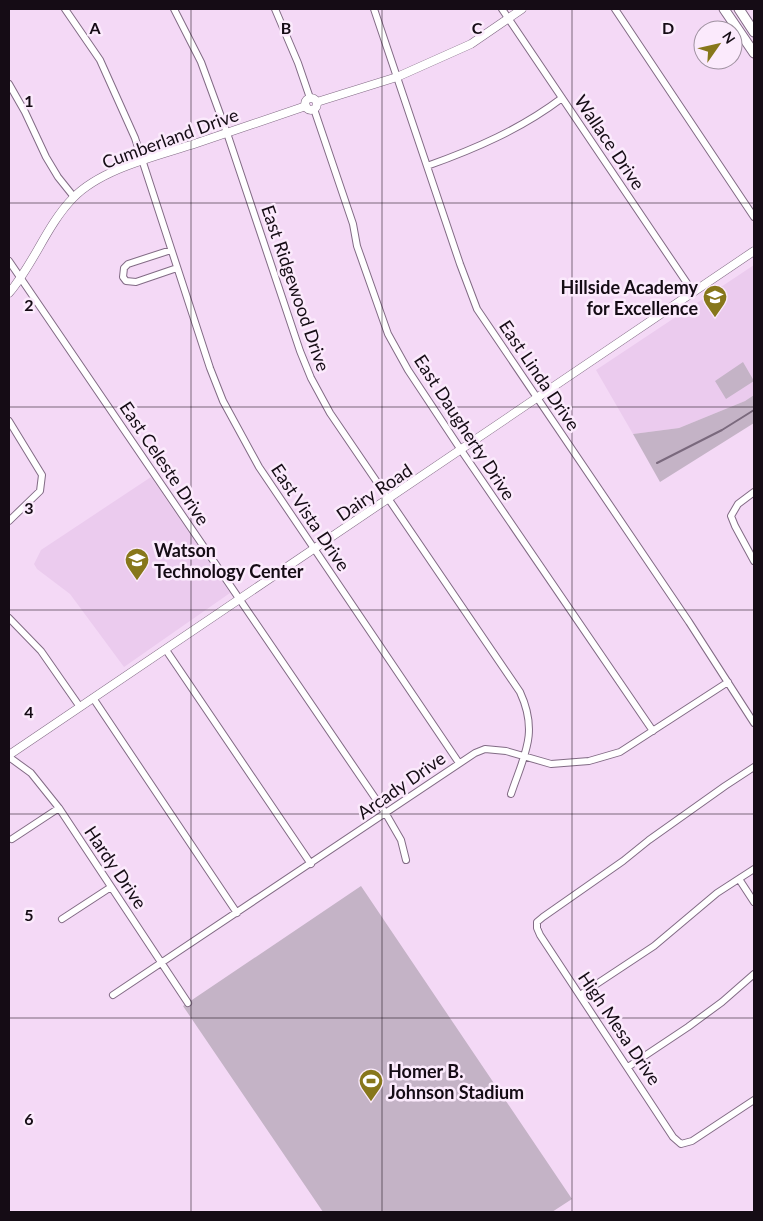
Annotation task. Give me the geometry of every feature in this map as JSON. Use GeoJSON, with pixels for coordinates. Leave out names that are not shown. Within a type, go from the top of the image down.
{"type":"FeatureCollection","features":[{"type":"Feature","properties":{"kind":"main road"},"geometry":{"type":"LineString","coordinates":[[724,9],[754,53]]}},
{"type":"Feature","properties":{"kind":"main road"},"geometry":{"type":"LineString","coordinates":[[738,9],[754,32]]}},
{"type":"Feature","properties":{"kind":"street","name":"East Vista Drive"},"geometry":{"type":"LineString","coordinates":[[66,9],[100,60],[135,138],[223,402],[259,467],[459,763]]}},
{"type":"Feature","properties":{"kind":"street","name":"East Ridgewood Drive"},"geometry":{"type":"LineString","coordinates":[[174,9],[201,62],[227,133],[300,351],[311,378],[330,413],[364,466],[520,692],[527,707],[530,723],[528,742],[512,794]]}},
{"type":"Feature","properties":{"kind":"street","name":"East Daugherty Drive"},"geometry":{"type":"LineString","coordinates":[[275,9],[314,103],[353,224],[357,246],[388,334],[408,370],[461,450],[653,731]]}},
{"type":"Feature","properties":{"kind":"street","name":"East Linda Drive"},"geometry":{"type":"LineString","coordinates":[[374,9],[477,309],[678,606],[754,723]]}},
{"type":"Feature","properties":{"kind":"street","name":"Wallace Drive"},"geometry":{"type":"LineString","coordinates":[[502,9],[694,292]]}},
{"type":"Feature","properties":{"kind":"street"},"geometry":{"type":"LineString","coordinates":[[314,103],[397,77],[471,44],[522,9]]}},
{"type":"Feature","properties":{"kind":"street"},"geometry":{"type":"LineString","coordinates":[[615,9],[754,216]]}},
{"type":"Feature","properties":{"kind":"street"},"geometry":{"type":"LineString","coordinates":[[9,84],[25,112],[46,157],[58,177],[74,197]]}},
{"type":"Feature","properties":{"kind":"street"},"geometry":{"type":"LineString","coordinates":[[427,166],[463,153],[512,130],[562,98]]}},
{"type":"Feature","properties":{"kind":"street","name":"Cumberland Drive"},"geometry":{"type":"LineString","coordinates":[[9,293],[57,216],[74,197],[109,174],[142,161],[306,106],[306,102],[314,103]]}},
{"type":"Feature","properties":{"kind":"street"},"geometry":{"type":"LineString","coordinates":[[171,250],[128,264],[122,273],[123,277],[126,281],[136,282],[177,268]]}},
{"type":"Feature","properties":{"kind":"street","name":"Dairy Road"},"geometry":{"type":"LineString","coordinates":[[9,756],[754,251]]}},
{"type":"Feature","properties":{"kind":"street","name":"East Celeste Drive"},"geometry":{"type":"LineString","coordinates":[[9,261],[386,814],[401,840],[406,860]]}},
{"type":"Feature","properties":{"kind":"street"},"geometry":{"type":"LineString","coordinates":[[9,421],[42,474],[40,491],[9,521]]}},
{"type":"Feature","properties":{"kind":"street"},"geometry":{"type":"LineString","coordinates":[[754,492],[738,504],[731,516],[754,561]]}},
{"type":"Feature","properties":{"kind":"street"},"geometry":{"type":"LineString","coordinates":[[9,618],[41,651],[80,707]]}},
{"type":"Feature","properties":{"kind":"street"},"geometry":{"type":"LineString","coordinates":[[166,650],[311,864]]}},
{"type":"Feature","properties":{"kind":"street","name":"Arcady Drive"},"geometry":{"type":"LineString","coordinates":[[112,996],[475,753],[486,749],[506,751],[551,764],[589,761],[620,752],[728,682]]}},
{"type":"Feature","properties":{"kind":"street"},"geometry":{"type":"LineString","coordinates":[[93,698],[236,913]]}},
{"type":"Feature","properties":{"kind":"street","name":"Hardy Drive"},"geometry":{"type":"LineString","coordinates":[[9,756],[30,772],[60,808],[188,1003]]}},
{"type":"Feature","properties":{"kind":"street","name":"High Mesa Drive"},"geometry":{"type":"LineString","coordinates":[[754,767],[709,797],[537,922],[540,935],[673,1137],[681,1144],[692,1141],[754,1100]]}},
{"type":"Feature","properties":{"kind":"street"},"geometry":{"type":"LineString","coordinates":[[12,839],[60,808]]}},
{"type":"Feature","properties":{"kind":"street"},"geometry":{"type":"LineString","coordinates":[[580,995],[654,946],[717,893],[754,869]]}},
{"type":"Feature","properties":{"kind":"street"},"geometry":{"type":"LineString","coordinates":[[739,879],[754,902]]}},
{"type":"Feature","properties":{"kind":"street"},"geometry":{"type":"LineString","coordinates":[[62,918],[111,887]]}},
{"type":"Feature","properties":{"kind":"street"},"geometry":{"type":"LineString","coordinates":[[628,1067],[722,1002],[754,974]]}},
{"type":"Feature","properties":{"kind":"shaded area","name":"Hillside Academy for Excellence"},"geometry":{"type":"Polygon","coordinates":[[[754,265],[754,395],[745,401],[679,428],[633,434],[596,370],[754,265]]]}},
{"type":"Feature","properties":{"kind":"shaded area"},"geometry":{"type":"Polygon","coordinates":[[[743,362],[754,381],[726,399],[715,381],[743,362]]]}},
{"type":"Feature","properties":{"kind":"shaded area"},"geometry":{"type":"Polygon","coordinates":[[[754,395],[754,423],[660,482],[633,434],[679,428],[745,401],[754,395]]]}},
{"type":"Feature","properties":{"kind":"shaded area","name":"Watson Technology Center"},"geometry":{"type":"Polygon","coordinates":[[[151,477],[230,593],[124,667],[70,594],[37,569],[34,564],[41,550],[151,477]]]}},
{"type":"Feature","properties":{"kind":"shaded area"},"geometry":{"type":"Polygon","coordinates":[[[361,886],[572,1199],[552,1212],[323,1212],[183,1006],[361,886]]]}},
{"type":"Feature","properties":{"kind":"waterway"},"geometry":{"type":"LineString","coordinates":[[657,463],[722,430],[754,410]]}},
{"type":"Feature","properties":{"kind":"place","name":"Hillside Academy for Excellence"},"geometry":{"type":"Point","coordinates":[715,318]}},
{"type":"Feature","properties":{"kind":"place","name":"Watson Technology Center"},"geometry":{"type":"Point","coordinates":[137,581]}},
{"type":"Feature","properties":{"kind":"place","name":"Homer B. Johnson Stadium"},"geometry":{"type":"Point","coordinates":[371,1102]}}]}
